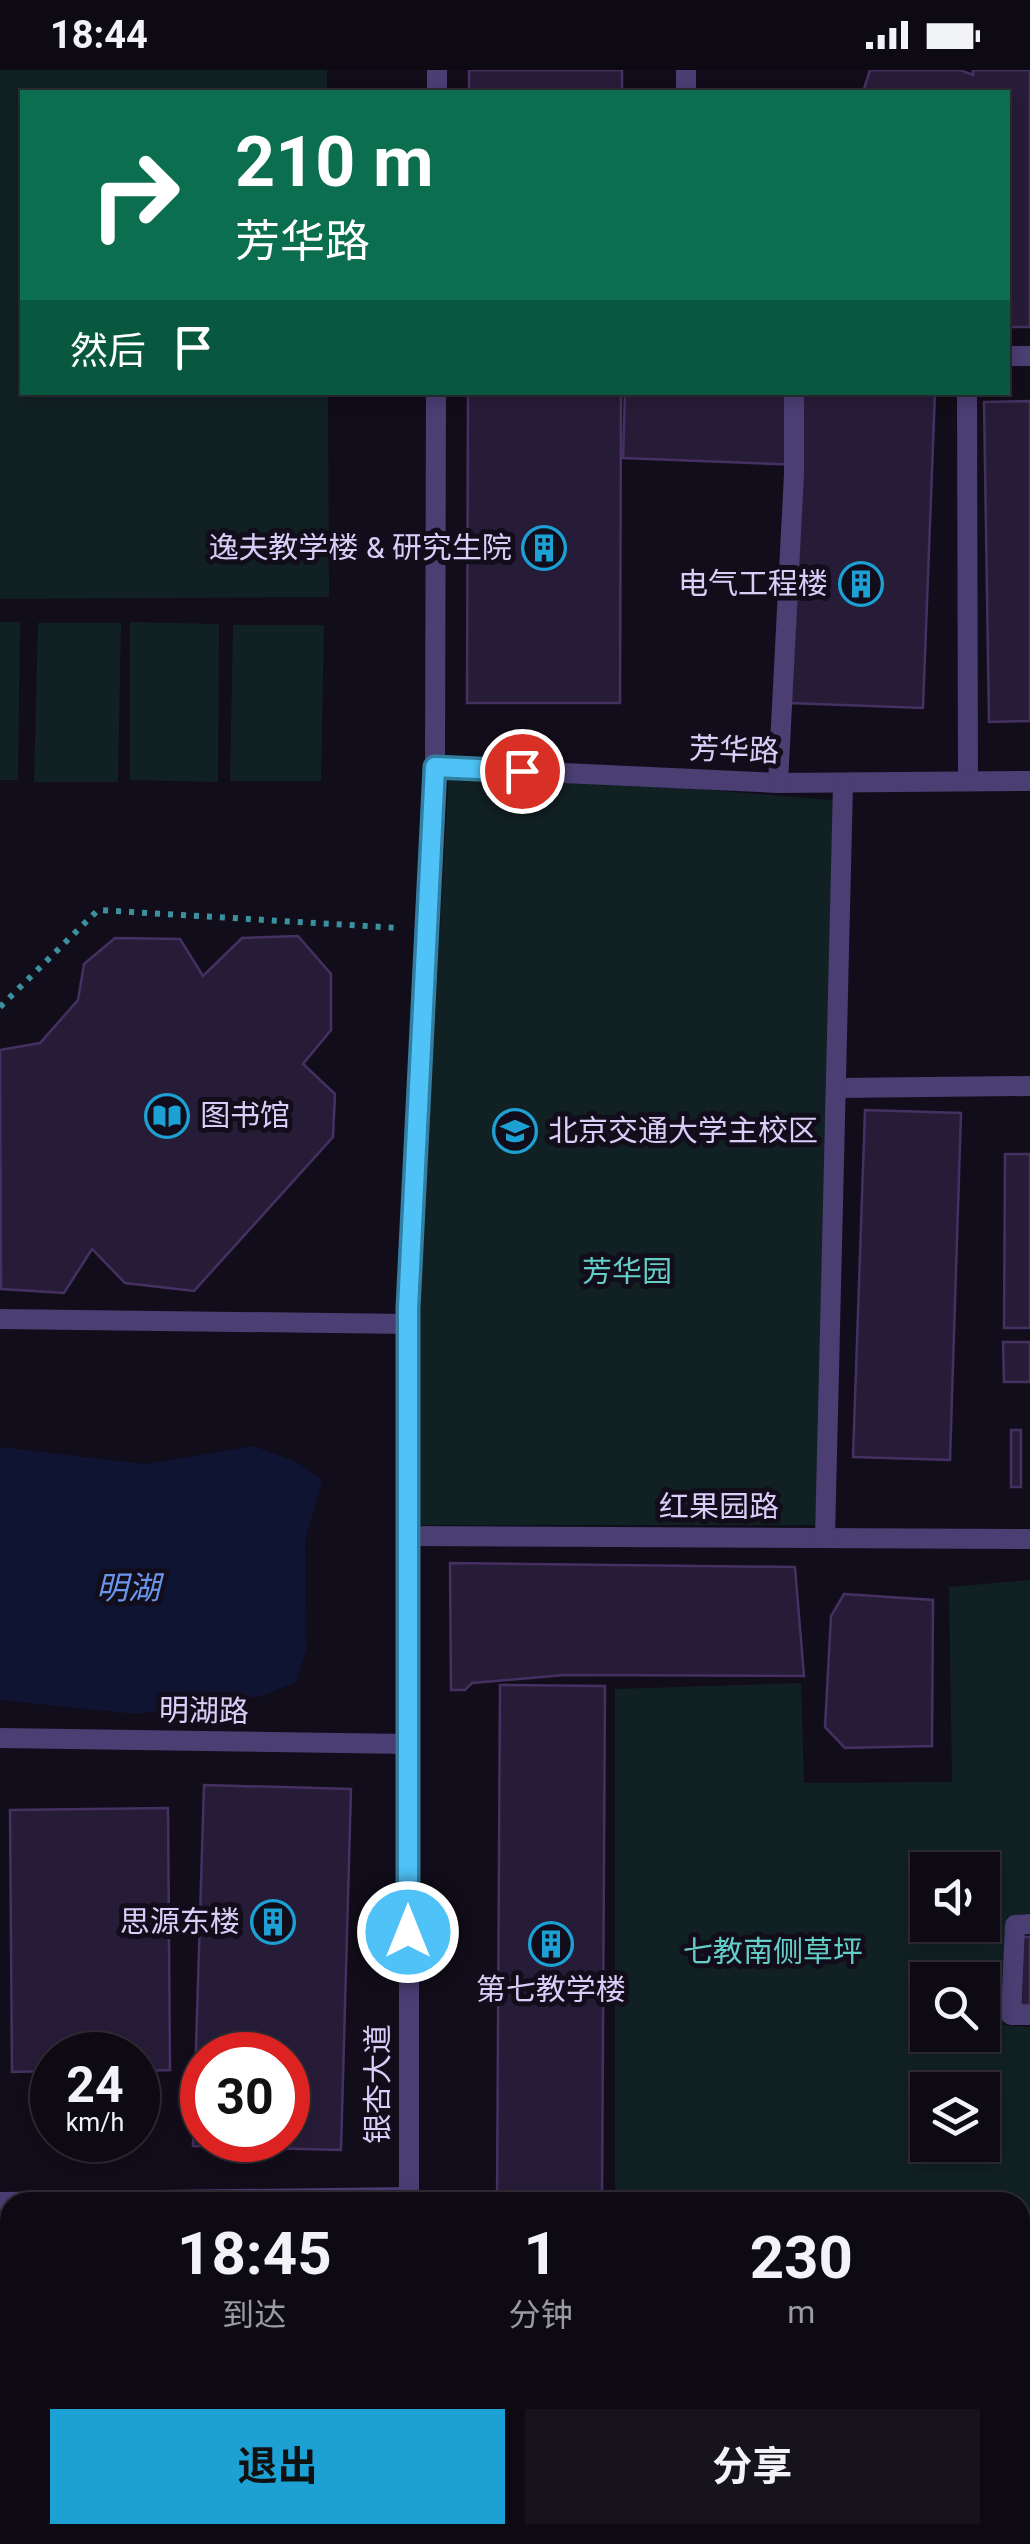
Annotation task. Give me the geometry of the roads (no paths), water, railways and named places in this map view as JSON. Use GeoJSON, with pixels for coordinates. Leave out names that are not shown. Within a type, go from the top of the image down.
{"type":"FeatureCollection","features":[{"type":"Feature","properties":{"kind":"street","name":"银杏大道"},"geometry":{"type":"LineString","coordinates":[[408,2192],[409,1324],[435,767],[436,395]]}},
{"type":"Feature","properties":{"kind":"street"},"geometry":{"type":"LineString","coordinates":[[778,782],[794,474],[794,395]]}},
{"type":"Feature","properties":{"kind":"street"},"geometry":{"type":"LineString","coordinates":[[967,395],[968,781]]}},
{"type":"Feature","properties":{"kind":"street","name":"芳华路"},"geometry":{"type":"LineString","coordinates":[[435,767],[843,784],[1030,782]]}},
{"type":"Feature","properties":{"kind":"street"},"geometry":{"type":"LineString","coordinates":[[825,1538],[843,784]]}},
{"type":"Feature","properties":{"kind":"street"},"geometry":{"type":"LineString","coordinates":[[837,1088],[1030,1086]]}},
{"type":"Feature","properties":{"kind":"street"},"geometry":{"type":"LineString","coordinates":[[0,1319],[409,1324]]}},
{"type":"Feature","properties":{"kind":"street","name":"红果园路"},"geometry":{"type":"LineString","coordinates":[[408,1536],[1030,1539]]}},
{"type":"Feature","properties":{"kind":"street","name":"明湖路"},"geometry":{"type":"LineString","coordinates":[[0,1738],[408,1744]]}},
{"type":"Feature","properties":{"kind":"street"},"geometry":{"type":"LineString","coordinates":[[1030,1924],[1015,1925],[1011,2015],[1030,2015]]}},
{"type":"Feature","properties":{"kind":"water","name":"明湖"},"geometry":{"type":"Polygon","coordinates":[[[253,1446],[296,1462],[322,1480],[305,1540],[306,1650],[296,1682],[262,1696],[135,1714],[0,1700],[0,1447],[145,1464],[253,1446]]]}},
{"type":"Feature","properties":{"kind":"place","name":"逸夫教学楼 & 研究生院"},"geometry":{"type":"Point","coordinates":[544,548]}},
{"type":"Feature","properties":{"kind":"place","name":"电气工程楼"},"geometry":{"type":"Point","coordinates":[861,584]}},
{"type":"Feature","properties":{"kind":"place","name":"图书馆"},"geometry":{"type":"Point","coordinates":[167,1116]}},
{"type":"Feature","properties":{"kind":"place","name":"北京交通大学主校区"},"geometry":{"type":"Point","coordinates":[515,1131]}},
{"type":"Feature","properties":{"kind":"place","name":"思源东楼"},"geometry":{"type":"Point","coordinates":[273,1922]}},
{"type":"Feature","properties":{"kind":"place","name":"第七教学楼"},"geometry":{"type":"Point","coordinates":[551,1944]}},
{"type":"Feature","properties":{"kind":"park label","name":"芳华园"},"geometry":{"type":"Point","coordinates":[627,1272]}},
{"type":"Feature","properties":{"kind":"park label","name":"七教南侧草坪"},"geometry":{"type":"Point","coordinates":[773,1952]}}]}
